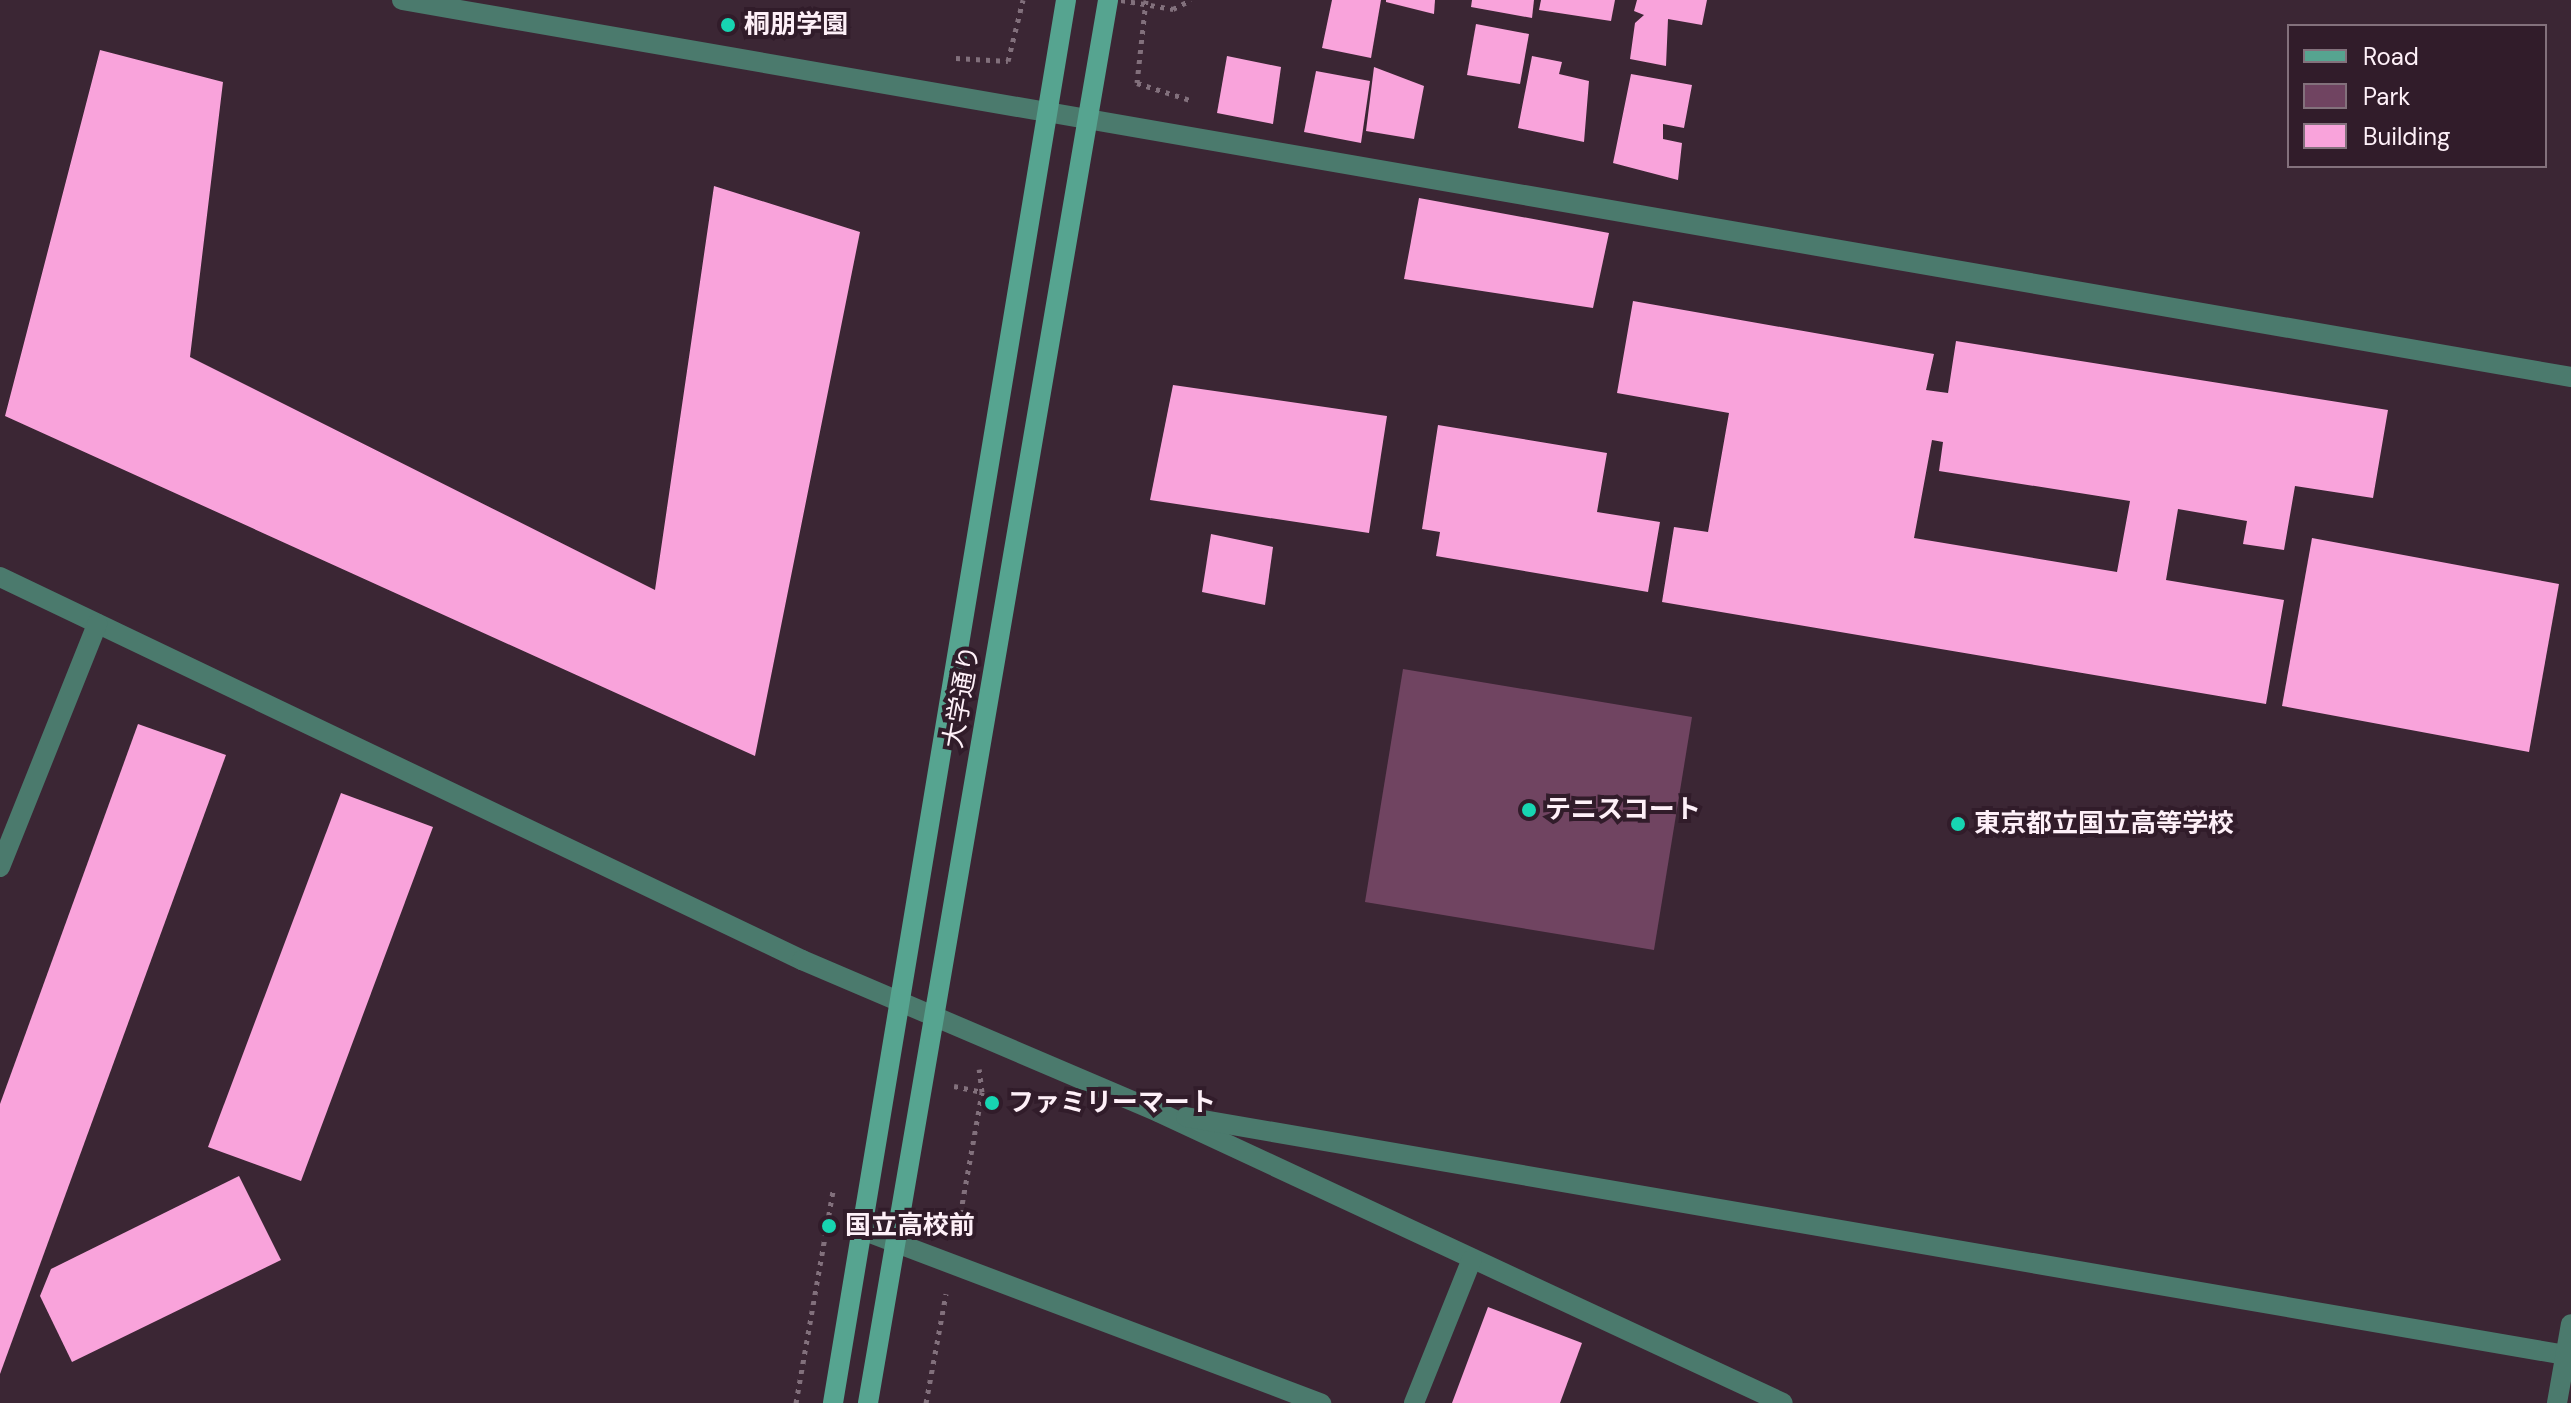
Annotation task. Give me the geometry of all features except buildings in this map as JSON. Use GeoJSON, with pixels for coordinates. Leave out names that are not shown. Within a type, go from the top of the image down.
{"type":"FeatureCollection","features":[{"type":"Feature","properties":{"kind":"main road","name":"大学通り"},"geometry":{"type":"LineString","coordinates":[[833,1403],[1066,0]]}},
{"type":"Feature","properties":{"kind":"main road","name":"大学通り"},"geometry":{"type":"LineString","coordinates":[[868,1403],[1108,0]]}},
{"type":"Feature","properties":{"kind":"street"},"geometry":{"type":"LineString","coordinates":[[402,0],[2571,377]]}},
{"type":"Feature","properties":{"kind":"street"},"geometry":{"type":"LineString","coordinates":[[0,577],[802,960],[901,998],[1158,1112],[1783,1403]]}},
{"type":"Feature","properties":{"kind":"street"},"geometry":{"type":"LineString","coordinates":[[0,867],[97,624]]}},
{"type":"Feature","properties":{"kind":"street"},"geometry":{"type":"LineString","coordinates":[[1158,1112],[2568,1356]]}},
{"type":"Feature","properties":{"kind":"street"},"geometry":{"type":"LineString","coordinates":[[862,1230],[1321,1403]]}},
{"type":"Feature","properties":{"kind":"street"},"geometry":{"type":"LineString","coordinates":[[1414,1403],[1472,1259]]}},
{"type":"Feature","properties":{"kind":"street"},"geometry":{"type":"LineString","coordinates":[[2557,1403],[2568,1356],[2571,1324]]}},
{"type":"Feature","properties":{"kind":"path"},"geometry":{"type":"LineString","coordinates":[[956,58],[1008,61],[1023,0]]}},
{"type":"Feature","properties":{"kind":"path"},"geometry":{"type":"LineString","coordinates":[[1121,0],[1173,9],[1191,0]]}},
{"type":"Feature","properties":{"kind":"path"},"geometry":{"type":"LineString","coordinates":[[1146,0],[1137,83],[1190,100]]}},
{"type":"Feature","properties":{"kind":"path"},"geometry":{"type":"LineString","coordinates":[[796,1403],[836,1174]]}},
{"type":"Feature","properties":{"kind":"green space","name":"テニスコート"},"geometry":{"type":"Polygon","coordinates":[[[1403,669],[1692,717],[1654,950],[1365,902],[1403,669]]]}},
{"type":"Feature","properties":{"kind":"place","name":"桐朋学園"},"geometry":{"type":"Point","coordinates":[728,25]}},
{"type":"Feature","properties":{"kind":"place","name":"テニスコート"},"geometry":{"type":"Point","coordinates":[1529,810]}},
{"type":"Feature","properties":{"kind":"place","name":"東京都立国立高等学校"},"geometry":{"type":"Point","coordinates":[1958,824]}},
{"type":"Feature","properties":{"kind":"place","name":"ファミリーマート"},"geometry":{"type":"Point","coordinates":[992,1103]}},
{"type":"Feature","properties":{"kind":"place","name":"国立高校前"},"geometry":{"type":"Point","coordinates":[829,1226]}}]}
